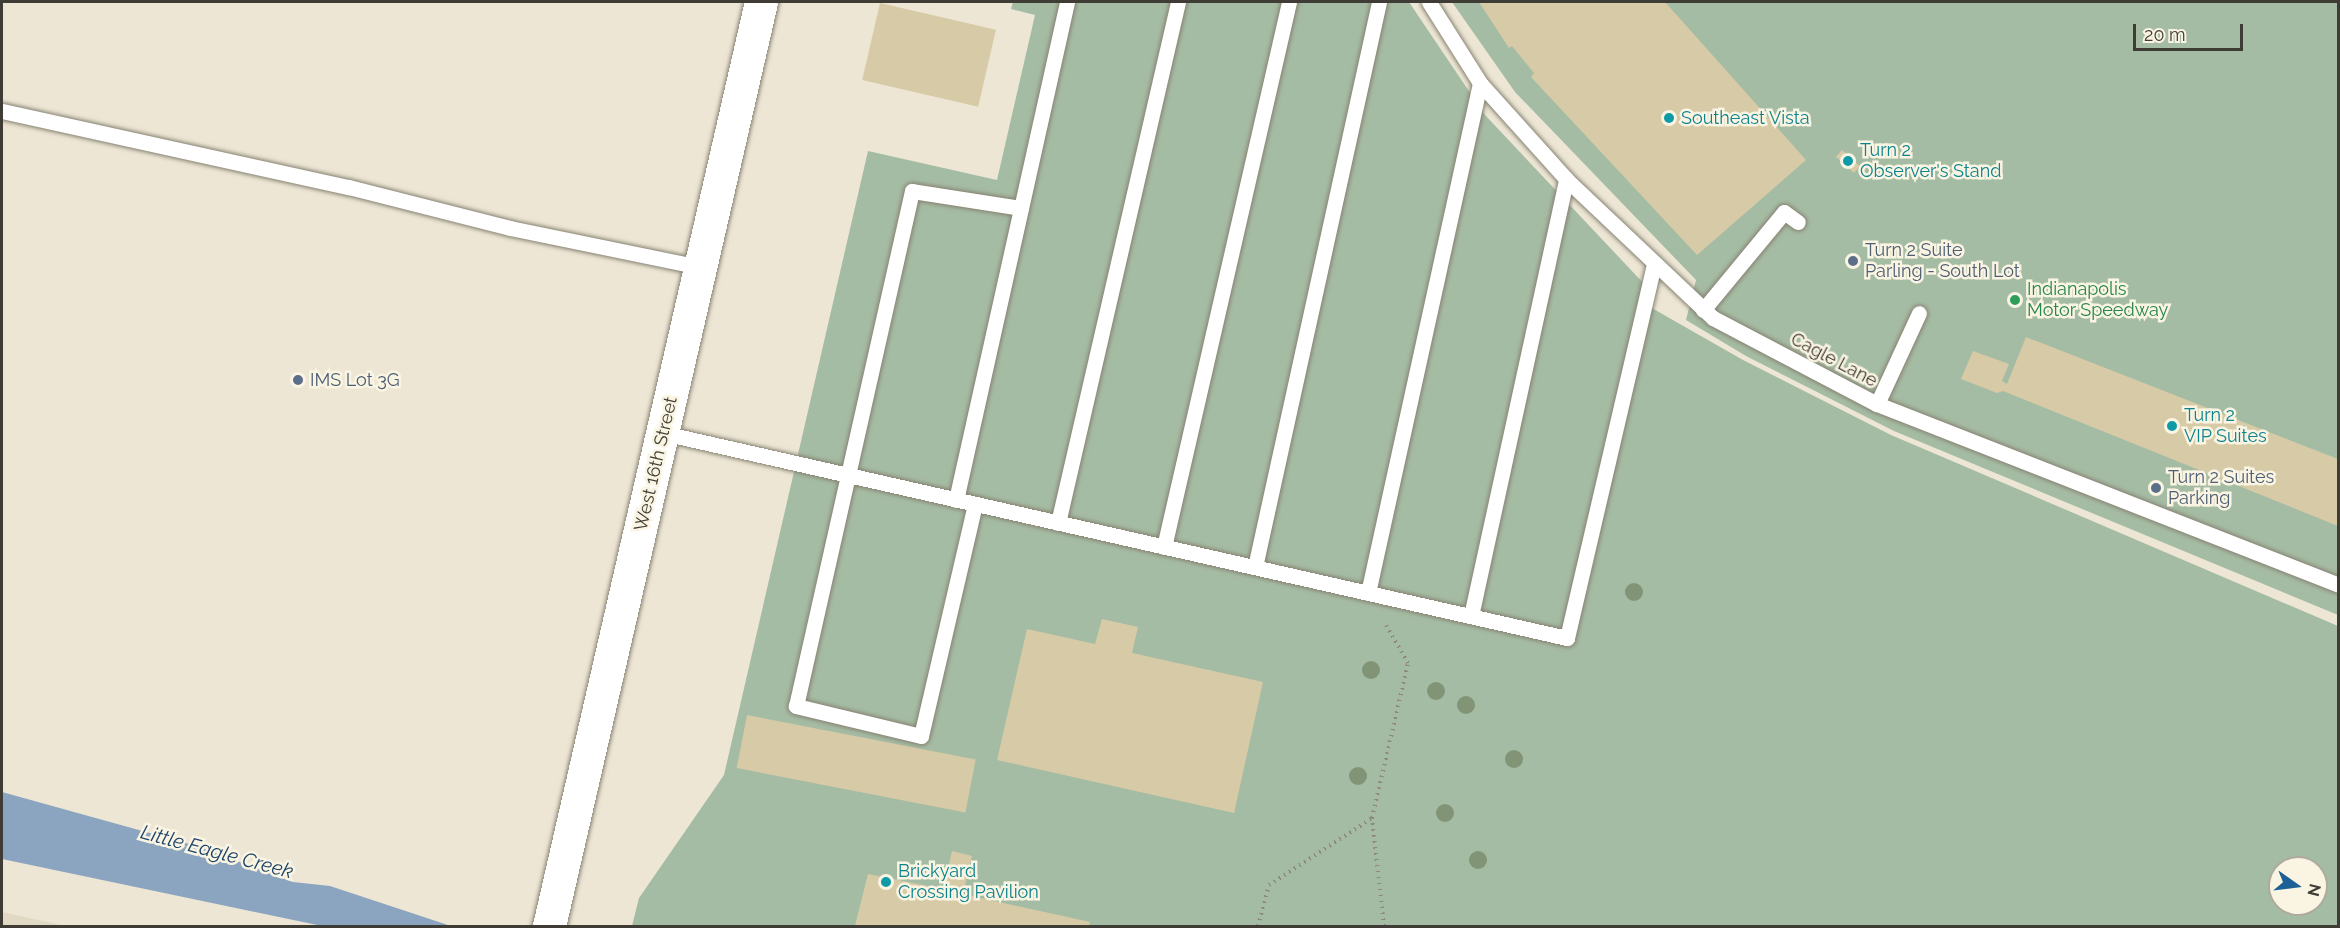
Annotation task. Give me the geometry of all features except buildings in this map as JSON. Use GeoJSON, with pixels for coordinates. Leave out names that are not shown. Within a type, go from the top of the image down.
{"type":"FeatureCollection","features":[{"type":"Feature","properties":{"kind":"main road","name":"West 16th Street"},"geometry":{"type":"LineString","coordinates":[[549,927],[761,2]]}},
{"type":"Feature","properties":{"kind":"lane"},"geometry":{"type":"LineString","coordinates":[[956,500],[1067,2]]}},
{"type":"Feature","properties":{"kind":"lane"},"geometry":{"type":"LineString","coordinates":[[1058,523],[1178,2]]}},
{"type":"Feature","properties":{"kind":"lane"},"geometry":{"type":"LineString","coordinates":[[1164,547],[1289,2]]}},
{"type":"Feature","properties":{"kind":"lane"},"geometry":{"type":"LineString","coordinates":[[1255,567],[1379,2]]}},
{"type":"Feature","properties":{"kind":"lane","name":"Cagle Lane"},"geometry":{"type":"LineString","coordinates":[[1429,2],[1480,82],[1566,178],[1703,310],[1877,404],[2338,585]]}},
{"type":"Feature","properties":{"kind":"lane"},"geometry":{"type":"LineString","coordinates":[[1368,593],[1480,82]]}},
{"type":"Feature","properties":{"kind":"lane"},"geometry":{"type":"LineString","coordinates":[[2,111],[349,187],[510,228],[700,267]]}},
{"type":"Feature","properties":{"kind":"lane"},"geometry":{"type":"LineString","coordinates":[[1471,616],[1566,178]]}},
{"type":"Feature","properties":{"kind":"lane"},"geometry":{"type":"LineString","coordinates":[[975,504],[921,736],[796,706],[912,191],[1021,208]]}},
{"type":"Feature","properties":{"kind":"lane"},"geometry":{"type":"LineString","coordinates":[[1703,310],[1784,212],[1798,222]]}},
{"type":"Feature","properties":{"kind":"lane"},"geometry":{"type":"LineString","coordinates":[[663,433],[846,478],[975,504],[1567,638],[1654,264]]}},
{"type":"Feature","properties":{"kind":"lane"},"geometry":{"type":"LineString","coordinates":[[1877,404],[1919,313]]}},
{"type":"Feature","properties":{"kind":"path"},"geometry":{"type":"LineString","coordinates":[[1368,593],[1408,663],[1372,818],[1384,927]]}},
{"type":"Feature","properties":{"kind":"path"},"geometry":{"type":"LineString","coordinates":[[1258,927],[1269,885],[1372,818]]}},
{"type":"Feature","properties":{"kind":"shaded area"},"geometry":{"type":"Polygon","coordinates":[[[2,912],[66,926],[2,926],[2,912]]]}},
{"type":"Feature","properties":{"kind":"green space"},"geometry":{"type":"Polygon","coordinates":[[[1013,2],[1409,2],[1485,115],[1647,287],[1643,303],[1743,360],[1891,435],[2338,626],[2338,926],[632,926],[639,898],[724,775],[868,151],[997,180],[1035,15],[1011,9],[1013,2]]]}},
{"type":"Feature","properties":{"kind":"green space","name":"Indianapolis Motor Speedway"},"geometry":{"type":"Polygon","coordinates":[[[1452,2],[2338,2],[2338,615],[1894,431],[1746,356],[1686,320],[1696,280],[1515,92],[1452,2]]]}},
{"type":"Feature","properties":{"kind":"water"},"geometry":{"type":"Polygon","coordinates":[[[2,792],[200,847],[293,882],[330,886],[451,926],[322,926],[2,859],[2,792]]]}},
{"type":"Feature","properties":{"kind":"place","name":"Southeast Vista"},"geometry":{"type":"Point","coordinates":[1669,118]}},
{"type":"Feature","properties":{"kind":"place","name":"Turn 2 Observer's Stand"},"geometry":{"type":"Point","coordinates":[1848,161]}},
{"type":"Feature","properties":{"kind":"place","name":"Turn 2 Suite Parling - South Lot"},"geometry":{"type":"Point","coordinates":[1853,261]}},
{"type":"Feature","properties":{"kind":"place","name":"Indianapolis Motor Speedway"},"geometry":{"type":"Point","coordinates":[2015,300]}},
{"type":"Feature","properties":{"kind":"place","name":"IMS Lot 3G"},"geometry":{"type":"Point","coordinates":[298,380]}},
{"type":"Feature","properties":{"kind":"place","name":"Turn 2 VIP Suites"},"geometry":{"type":"Point","coordinates":[2172,426]}},
{"type":"Feature","properties":{"kind":"place","name":"Turn 2 Suites Parking"},"geometry":{"type":"Point","coordinates":[2156,488]}},
{"type":"Feature","properties":{"kind":"place","name":"Brickyard Crossing Pavilion"},"geometry":{"type":"Point","coordinates":[886,882]}},
{"type":"Feature","properties":{"kind":"water label","name":"Little Eagle Creek"},"geometry":{"type":"Point","coordinates":[217,852]}}]}
